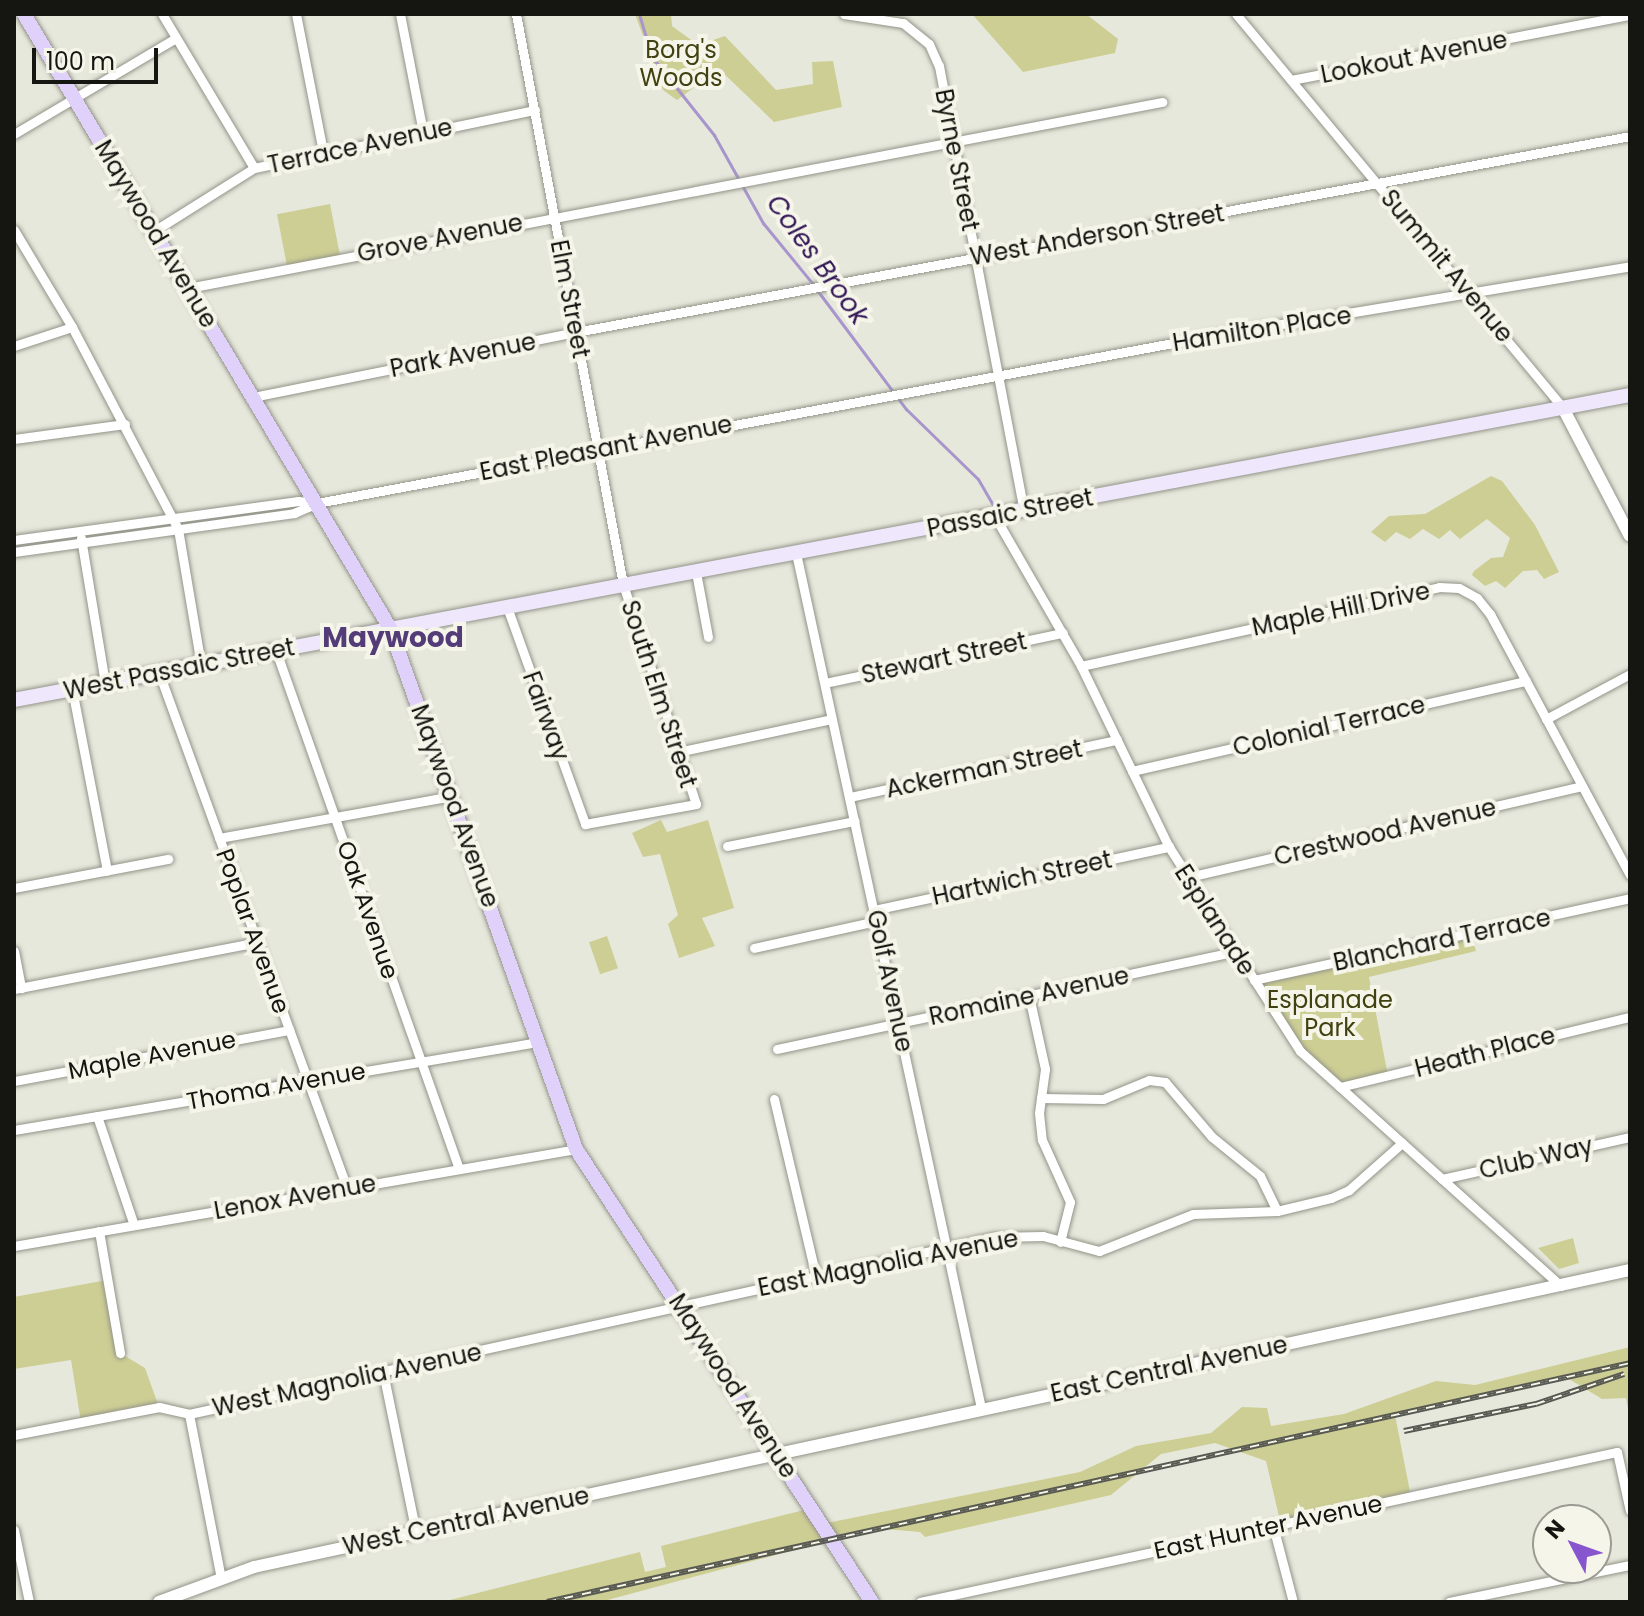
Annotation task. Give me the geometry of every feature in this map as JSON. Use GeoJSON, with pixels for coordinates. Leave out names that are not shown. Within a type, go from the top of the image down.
{"type":"FeatureCollection","features":[{"type":"Feature","properties":{"kind":"main road","name":"Maywood Avenue"},"geometry":{"type":"LineString","coordinates":[[24,14],[390,628],[576,1149],[872,1602]]}},
{"type":"Feature","properties":{"kind":"main road","name":"Passaic Street"},"geometry":{"type":"LineString","coordinates":[[390,628],[995,517],[1630,395]]}},
{"type":"Feature","properties":{"kind":"main road","name":"West Passaic Street"},"geometry":{"type":"LineString","coordinates":[[14,700],[390,628]]}},
{"type":"Feature","properties":{"kind":"street"},"geometry":{"type":"LineString","coordinates":[[162,14],[254,168]]}},
{"type":"Feature","properties":{"kind":"street"},"geometry":{"type":"LineString","coordinates":[[296,14],[323,152]]}},
{"type":"Feature","properties":{"kind":"street"},"geometry":{"type":"LineString","coordinates":[[400,14],[423,132]]}},
{"type":"Feature","properties":{"kind":"street","name":"Elm Street"},"geometry":{"type":"LineString","coordinates":[[516,14],[623,584]]}},
{"type":"Feature","properties":{"kind":"street","name":"Byrne Street"},"geometry":{"type":"LineString","coordinates":[[844,14],[890,17],[912,28],[935,54],[1024,511]]}},
{"type":"Feature","properties":{"kind":"street","name":"Summit Avenue"},"geometry":{"type":"LineString","coordinates":[[1236,14],[1563,408],[1630,536]]}},
{"type":"Feature","properties":{"kind":"street","name":"Lookout Avenue"},"geometry":{"type":"LineString","coordinates":[[1291,80],[1630,15]]}},
{"type":"Feature","properties":{"kind":"street"},"geometry":{"type":"LineString","coordinates":[[14,134],[176,38]]}},
{"type":"Feature","properties":{"kind":"street","name":"Grove Avenue"},"geometry":{"type":"LineString","coordinates":[[188,288],[1162,102]]}},
{"type":"Feature","properties":{"kind":"street","name":"Terrace Avenue"},"geometry":{"type":"LineString","coordinates":[[154,231],[254,168],[535,110]]}},
{"type":"Feature","properties":{"kind":"street","name":"West Anderson Street"},"geometry":{"type":"LineString","coordinates":[[815,287],[1630,136]]}},
{"type":"Feature","properties":{"kind":"street"},"geometry":{"type":"LineString","coordinates":[[14,230],[72,327],[178,529],[201,665]]}},
{"type":"Feature","properties":{"kind":"street","name":"Hamilton Place"},"geometry":{"type":"LineString","coordinates":[[895,394],[1221,334],[1472,295],[1630,266]]}},
{"type":"Feature","properties":{"kind":"street","name":"Park Avenue"},"geometry":{"type":"LineString","coordinates":[[253,397],[815,287]]}},
{"type":"Feature","properties":{"kind":"street"},"geometry":{"type":"LineString","coordinates":[[14,346],[72,327]]}},
{"type":"Feature","properties":{"kind":"street","name":"East Pleasant Avenue"},"geometry":{"type":"LineString","coordinates":[[317,503],[895,394]]}},
{"type":"Feature","properties":{"kind":"street"},"geometry":{"type":"LineString","coordinates":[[14,439],[125,424]]}},
{"type":"Feature","properties":{"kind":"street"},"geometry":{"type":"LineString","coordinates":[[14,540],[298,501],[317,503]]}},
{"type":"Feature","properties":{"kind":"street"},"geometry":{"type":"LineString","coordinates":[[14,552],[294,513],[317,503]]}},
{"type":"Feature","properties":{"kind":"street","name":"Esplanade"},"geometry":{"type":"LineString","coordinates":[[995,517],[1081,666],[1169,847],[1300,1051],[1561,1286]]}},
{"type":"Feature","properties":{"kind":"street"},"geometry":{"type":"LineString","coordinates":[[79,531],[105,683]]}},
{"type":"Feature","properties":{"kind":"street","name":"Golf Avenue"},"geometry":{"type":"LineString","coordinates":[[796,553],[981,1408]]}},
{"type":"Feature","properties":{"kind":"street"},"geometry":{"type":"LineString","coordinates":[[696,572],[708,637]]}},
{"type":"Feature","properties":{"kind":"street","name":"South Elm Street"},"geometry":{"type":"LineString","coordinates":[[623,584],[696,804]]}},
{"type":"Feature","properties":{"kind":"street","name":"Maple Hill Drive"},"geometry":{"type":"LineString","coordinates":[[1081,666],[1450,587],[1469,592],[1484,605],[1630,875]]}},
{"type":"Feature","properties":{"kind":"street","name":"Fairway"},"geometry":{"type":"LineString","coordinates":[[507,607],[585,824],[696,804]]}},
{"type":"Feature","properties":{"kind":"street","name":"Stewart Street"},"geometry":{"type":"LineString","coordinates":[[825,683],[1063,633]]}},
{"type":"Feature","properties":{"kind":"street","name":"Oak Avenue"},"geometry":{"type":"LineString","coordinates":[[276,651],[459,1169]]}},
{"type":"Feature","properties":{"kind":"street","name":"Poplar Avenue"},"geometry":{"type":"LineString","coordinates":[[159,673],[347,1188]]}},
{"type":"Feature","properties":{"kind":"street"},"geometry":{"type":"LineString","coordinates":[[1546,719],[1630,674]]}},
{"type":"Feature","properties":{"kind":"street","name":"Colonial Terrace"},"geometry":{"type":"LineString","coordinates":[[1132,771],[1526,681]]}},
{"type":"Feature","properties":{"kind":"street"},"geometry":{"type":"LineString","coordinates":[[72,689],[107,871]]}},
{"type":"Feature","properties":{"kind":"street"},"geometry":{"type":"LineString","coordinates":[[678,752],[832,719]]}},
{"type":"Feature","properties":{"kind":"street","name":"Ackerman Street"},"geometry":{"type":"LineString","coordinates":[[850,797],[1117,740]]}},
{"type":"Feature","properties":{"kind":"street","name":"Crestwood Avenue"},"geometry":{"type":"LineString","coordinates":[[1188,877],[1582,786]]}},
{"type":"Feature","properties":{"kind":"street"},"geometry":{"type":"LineString","coordinates":[[219,838],[452,796]]}},
{"type":"Feature","properties":{"kind":"street"},"geometry":{"type":"LineString","coordinates":[[727,846],[855,821]]}},
{"type":"Feature","properties":{"kind":"street","name":"Hartwich Street"},"geometry":{"type":"LineString","coordinates":[[874,910],[1169,847]]}},
{"type":"Feature","properties":{"kind":"street"},"geometry":{"type":"LineString","coordinates":[[14,888],[168,859]]}},
{"type":"Feature","properties":{"kind":"street","name":"Blanchard Terrace"},"geometry":{"type":"LineString","coordinates":[[1254,980],[1630,898]]}},
{"type":"Feature","properties":{"kind":"street"},"geometry":{"type":"LineString","coordinates":[[754,948],[877,921]]}},
{"type":"Feature","properties":{"kind":"street"},"geometry":{"type":"LineString","coordinates":[[14,951],[18,988],[257,942]]}},
{"type":"Feature","properties":{"kind":"street","name":"Romaine Avenue"},"geometry":{"type":"LineString","coordinates":[[777,1049],[1234,952]]}},
{"type":"Feature","properties":{"kind":"street"},"geometry":{"type":"LineString","coordinates":[[1029,996],[1045,1069],[1041,1098],[1042,1140],[1070,1202],[1060,1242]]}},
{"type":"Feature","properties":{"kind":"street","name":"Heath Place"},"geometry":{"type":"LineString","coordinates":[[1340,1087],[1630,1017]]}},
{"type":"Feature","properties":{"kind":"street","name":"Maple Avenue"},"geometry":{"type":"LineString","coordinates":[[14,1081],[289,1030]]}},
{"type":"Feature","properties":{"kind":"street","name":"Thoma Avenue"},"geometry":{"type":"LineString","coordinates":[[14,1130],[538,1042]]}},
{"type":"Feature","properties":{"kind":"street"},"geometry":{"type":"LineString","coordinates":[[1041,1098],[1084,1101],[1117,1095],[1149,1080],[1165,1082],[1212,1137],[1260,1176],[1277,1211]]}},
{"type":"Feature","properties":{"kind":"street"},"geometry":{"type":"LineString","coordinates":[[774,1099],[816,1277]]}},
{"type":"Feature","properties":{"kind":"street"},"geometry":{"type":"LineString","coordinates":[[97,1116],[134,1225]]}},
{"type":"Feature","properties":{"kind":"street","name":"Club Way"},"geometry":{"type":"LineString","coordinates":[[1442,1179],[1630,1137]]}},
{"type":"Feature","properties":{"kind":"street","name":"East Magnolia Avenue"},"geometry":{"type":"LineString","coordinates":[[681,1306],[1012,1235],[1099,1251],[1193,1214],[1277,1211],[1349,1190],[1402,1143]]}},
{"type":"Feature","properties":{"kind":"street","name":"Lenox Avenue"},"geometry":{"type":"LineString","coordinates":[[14,1246],[576,1149]]}},
{"type":"Feature","properties":{"kind":"street"},"geometry":{"type":"LineString","coordinates":[[99,1231],[120,1353]]}},
{"type":"Feature","properties":{"kind":"street","name":"East Central Avenue"},"geometry":{"type":"LineString","coordinates":[[777,1453],[1630,1270]]}},
{"type":"Feature","properties":{"kind":"street","name":"West Magnolia Avenue"},"geometry":{"type":"LineString","coordinates":[[14,1435],[159,1407],[189,1414],[681,1306]]}},
{"type":"Feature","properties":{"kind":"street"},"geometry":{"type":"LineString","coordinates":[[383,1372],[416,1533]]}},
{"type":"Feature","properties":{"kind":"street"},"geometry":{"type":"LineString","coordinates":[[189,1414],[221,1579]]}},
{"type":"Feature","properties":{"kind":"street","name":"East Hunter Avenue"},"geometry":{"type":"LineString","coordinates":[[920,1602],[1617,1452],[1630,1511]]}},
{"type":"Feature","properties":{"kind":"street","name":"West Central Avenue"},"geometry":{"type":"LineString","coordinates":[[159,1602],[254,1567],[777,1453]]}},
{"type":"Feature","properties":{"kind":"street"},"geometry":{"type":"LineString","coordinates":[[1273,1526],[1293,1602]]}},
{"type":"Feature","properties":{"kind":"street"},"geometry":{"type":"LineString","coordinates":[[14,1530],[29,1602]]}},
{"type":"Feature","properties":{"kind":"street"},"geometry":{"type":"LineString","coordinates":[[1449,1602],[1630,1565]]}},
{"type":"Feature","properties":{"kind":"green space","name":"Borg's Woods"},"geometry":{"type":"Polygon","coordinates":[[[635,14],[671,14],[672,26],[698,45],[725,36],[776,90],[813,84],[812,62],[833,61],[842,107],[774,122],[719,69],[677,100],[663,90],[635,14]]]}},
{"type":"Feature","properties":{"kind":"green space"},"geometry":{"type":"Polygon","coordinates":[[[972,14],[1086,14],[1118,39],[1115,53],[1023,72],[972,14]]]}},
{"type":"Feature","properties":{"kind":"green space"},"geometry":{"type":"Polygon","coordinates":[[[330,204],[340,256],[287,266],[277,214],[330,204]]]}},
{"type":"Feature","properties":{"kind":"green space"},"geometry":{"type":"Polygon","coordinates":[[[1491,476],[1502,481],[1535,525],[1559,572],[1544,579],[1537,570],[1523,571],[1505,588],[1496,581],[1485,586],[1472,575],[1474,571],[1491,558],[1503,557],[1510,538],[1487,519],[1460,539],[1450,530],[1439,539],[1423,529],[1410,539],[1396,532],[1385,542],[1371,532],[1389,516],[1425,514],[1491,476]]]}},
{"type":"Feature","properties":{"kind":"green space"},"geometry":{"type":"Polygon","coordinates":[[[661,820],[667,832],[708,820],[734,908],[702,918],[715,946],[679,958],[668,924],[678,915],[660,854],[643,857],[632,833],[661,820]]]}},
{"type":"Feature","properties":{"kind":"green space"},"geometry":{"type":"Polygon","coordinates":[[[607,936],[618,968],[600,974],[589,942],[607,936]]]}},
{"type":"Feature","properties":{"kind":"green space","name":"Esplanade Park"},"geometry":{"type":"Polygon","coordinates":[[[1472,938],[1476,951],[1369,977],[1388,1076],[1340,1087],[1300,1051],[1254,980],[1472,938]]]}},
{"type":"Feature","properties":{"kind":"green space"},"geometry":{"type":"Polygon","coordinates":[[[1573,1238],[1579,1263],[1559,1269],[1538,1248],[1573,1238]]]}},
{"type":"Feature","properties":{"kind":"green space"},"geometry":{"type":"Polygon","coordinates":[[[107,1280],[120,1353],[145,1368],[159,1407],[81,1422],[71,1360],[14,1369],[14,1297],[107,1280]]]}},
{"type":"Feature","properties":{"kind":"green space"},"geometry":{"type":"Polygon","coordinates":[[[1630,1347],[1630,1419],[1626,1398],[1602,1399],[1564,1376],[1395,1415],[1411,1497],[1281,1525],[1266,1461],[1215,1443],[1161,1454],[1111,1495],[925,1537],[920,1532],[873,1528],[831,1538],[822,1524],[1080,1472],[1136,1446],[1211,1433],[1242,1407],[1267,1408],[1271,1426],[1344,1414],[1436,1381],[1475,1385],[1630,1347]]]}},
{"type":"Feature","properties":{"kind":"green space"},"geometry":{"type":"Polygon","coordinates":[[[808,1509],[828,1541],[600,1602],[442,1602],[640,1552],[645,1572],[666,1567],[661,1546],[808,1509]]]}},
{"type":"Feature","properties":{"kind":"waterway","name":"Coles Brook"},"geometry":{"type":"LineString","coordinates":[[639,14],[652,57],[714,135],[763,223],[813,284]]}},
{"type":"Feature","properties":{"kind":"waterway","name":"Coles Brook"},"geometry":{"type":"LineString","coordinates":[[817,290],[906,409],[978,479],[995,508]]}},
{"type":"Feature","properties":{"kind":"railway"},"geometry":{"type":"LineString","coordinates":[[547,1602],[1630,1363]]}},
{"type":"Feature","properties":{"kind":"railway"},"geometry":{"type":"LineString","coordinates":[[1404,1431],[1536,1404],[1624,1374]]}},
{"type":"Feature","properties":{"kind":"district","name":"Maywood"},"geometry":{"type":"Point","coordinates":[393,638]}}]}
